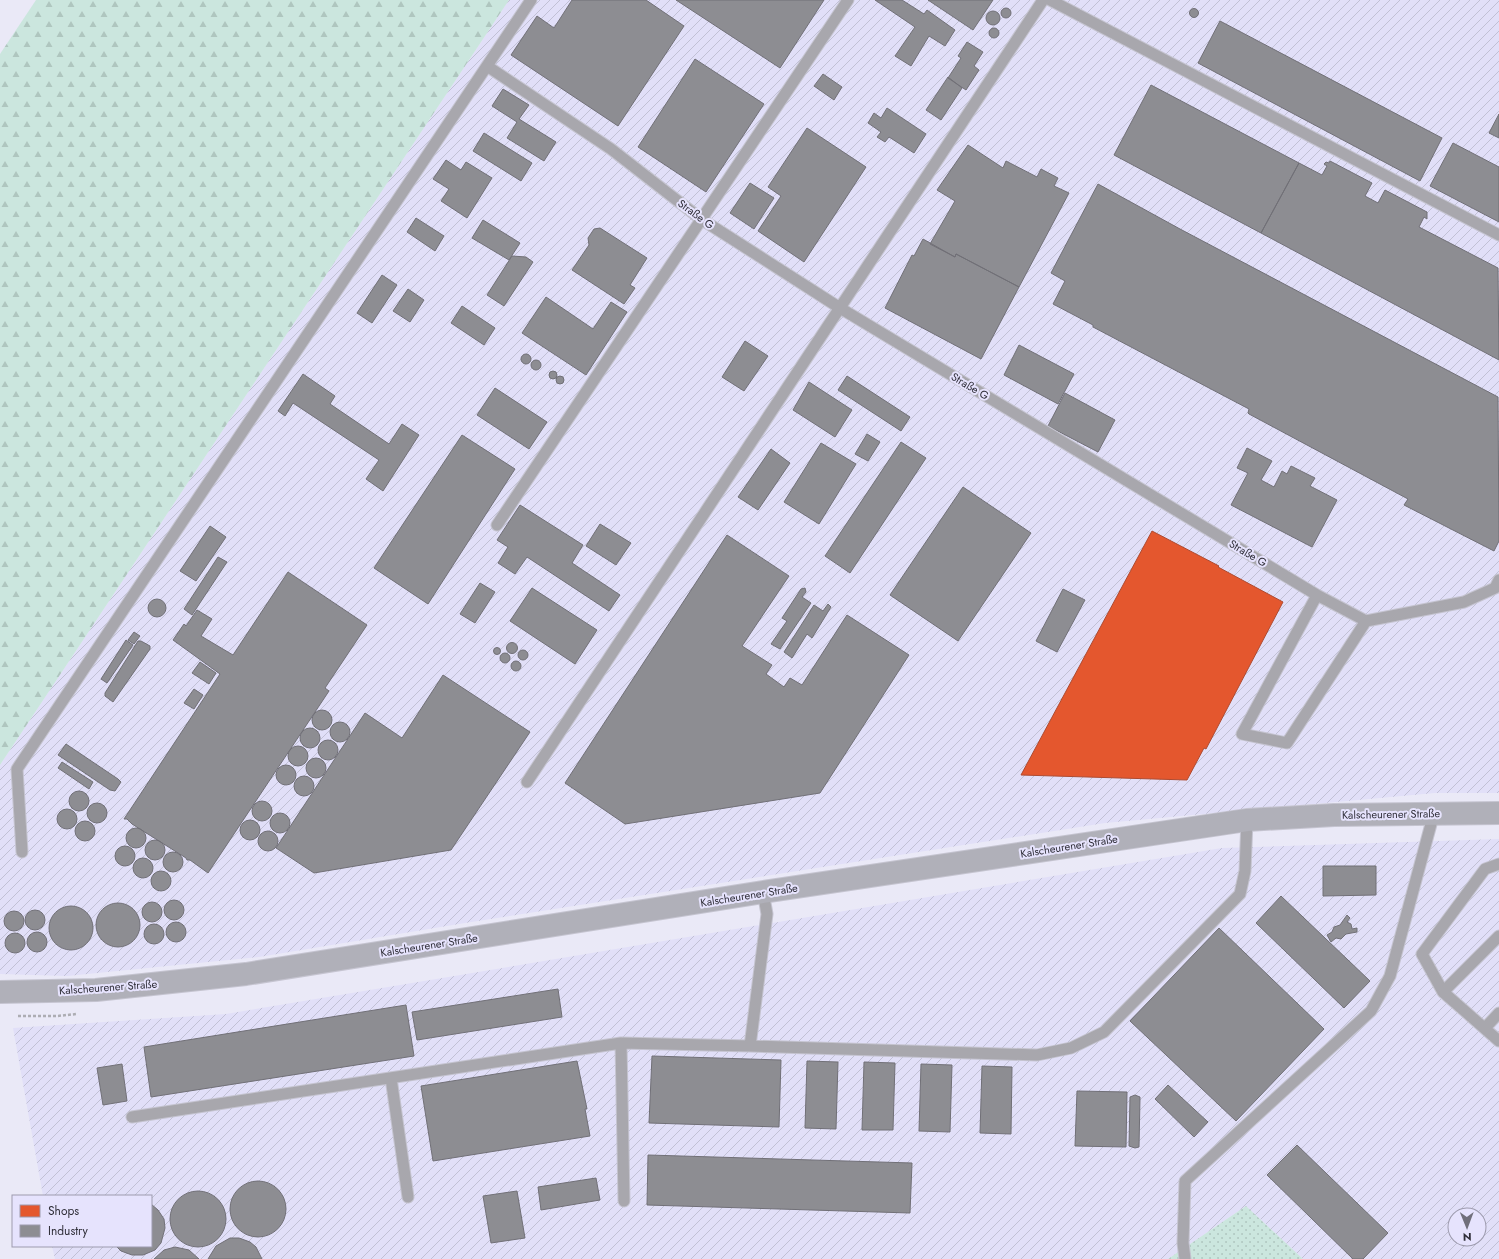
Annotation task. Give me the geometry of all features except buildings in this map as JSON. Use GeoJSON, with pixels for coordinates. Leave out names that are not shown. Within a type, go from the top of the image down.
{"type":"FeatureCollection","features":[{"type":"Feature","properties":{"kind":"main road","name":"Kalscheurener Straße"},"geometry":{"type":"LineString","coordinates":[[0,992],[96,990],[246,974],[763,892],[1247,820],[1334,815],[1499,812]]}},
{"type":"Feature","properties":{"kind":"lane"},"geometry":{"type":"LineString","coordinates":[[22,852],[17,769],[531,0]]}},
{"type":"Feature","properties":{"kind":"lane"},"geometry":{"type":"LineString","coordinates":[[497,525],[848,0]]}},
{"type":"Feature","properties":{"kind":"lane"},"geometry":{"type":"LineString","coordinates":[[527,782],[1043,0]]}},
{"type":"Feature","properties":{"kind":"lane"},"geometry":{"type":"LineString","coordinates":[[1050,0],[1499,235]]}},
{"type":"Feature","properties":{"kind":"lane","name":"Straße G"},"geometry":{"type":"LineString","coordinates":[[487,66],[611,149],[701,219],[840,308],[1317,595],[1366,621]]}},
{"type":"Feature","properties":{"kind":"lane"},"geometry":{"type":"LineString","coordinates":[[1317,595],[1242,734],[1287,743],[1366,621],[1464,602],[1498,586]]}},
{"type":"Feature","properties":{"kind":"lane"},"geometry":{"type":"LineString","coordinates":[[1185,1259],[1183,1243],[1185,1182],[1371,1011],[1390,976],[1434,813]]}},
{"type":"Feature","properties":{"kind":"lane"},"geometry":{"type":"LineString","coordinates":[[132,1117],[621,1043],[1037,1055],[1070,1048],[1104,1032],[1240,894],[1245,871],[1247,820]]}},
{"type":"Feature","properties":{"kind":"lane"},"geometry":{"type":"LineString","coordinates":[[1499,864],[1485,869],[1422,954],[1443,992],[1499,1041]]}},
{"type":"Feature","properties":{"kind":"lane"},"geometry":{"type":"LineString","coordinates":[[750,1046],[767,914],[763,892]]}},
{"type":"Feature","properties":{"kind":"lane"},"geometry":{"type":"LineString","coordinates":[[1443,992],[1499,936]]}},
{"type":"Feature","properties":{"kind":"lane"},"geometry":{"type":"LineString","coordinates":[[1485,1028],[1499,1013]]}},
{"type":"Feature","properties":{"kind":"lane"},"geometry":{"type":"LineString","coordinates":[[621,1043],[624,1201]]}},
{"type":"Feature","properties":{"kind":"lane"},"geometry":{"type":"LineString","coordinates":[[391,1078],[408,1197]]}},
{"type":"Feature","properties":{"kind":"shaded area"},"geometry":{"type":"Polygon","coordinates":[[[509,0],[1499,0],[1499,793],[1435,793],[1105,823],[465,923],[259,957],[67,976],[0,974],[0,765],[509,0]]]}},
{"type":"Feature","properties":{"kind":"shaded area"},"geometry":{"type":"Polygon","coordinates":[[[1499,839],[1499,1259],[1303,1259],[1246,1206],[1168,1259],[55,1259],[52,1247],[152,1247],[152,1195],[43,1195],[13,1028],[226,1014],[1222,848],[1499,839]]]}},
{"type":"Feature","properties":{"kind":"green space"},"geometry":{"type":"Polygon","coordinates":[[[36,0],[509,0],[0,765],[0,54],[36,0]]]}},
{"type":"Feature","properties":{"kind":"green space"},"geometry":{"type":"Polygon","coordinates":[[[1246,1206],[1303,1259],[1168,1259],[1246,1206]]]}}]}
